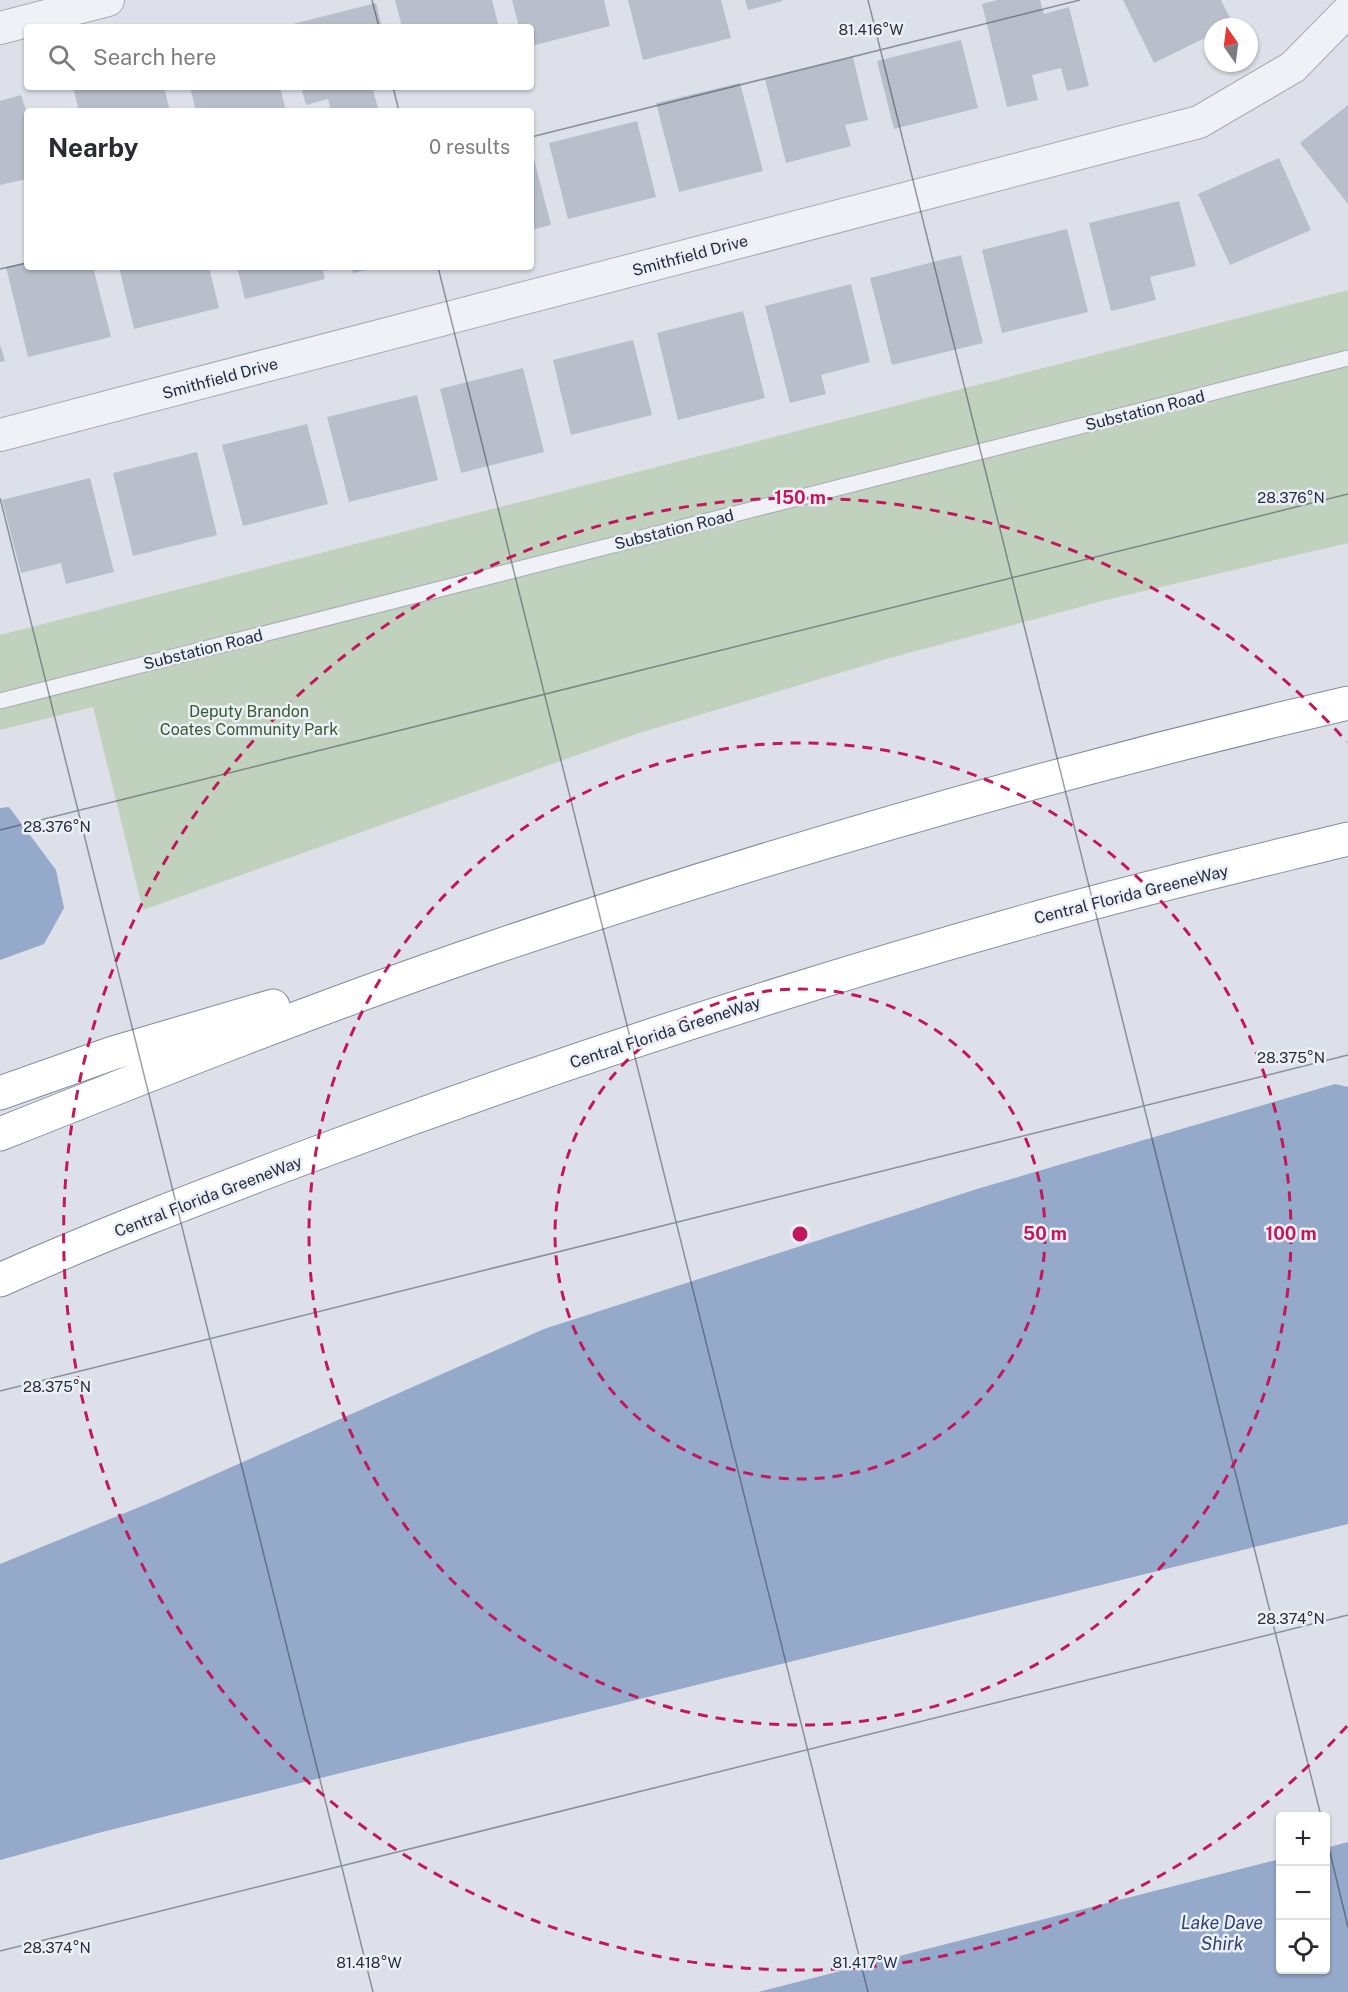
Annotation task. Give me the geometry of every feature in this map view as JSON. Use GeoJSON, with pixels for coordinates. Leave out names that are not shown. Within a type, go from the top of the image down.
{"type":"FeatureCollection","features":[{"type":"Feature","properties":{"kind":"highway"},"geometry":{"type":"LineString","coordinates":[[0,1092],[113,1053],[654,895],[996,792],[1348,703]]}},
{"type":"Feature","properties":{"kind":"highway","name":"Central Florida GreeneWay"},"geometry":{"type":"LineString","coordinates":[[0,1280],[194,1200],[363,1136],[683,1025],[1031,919],[1348,839]]}},
{"type":"Feature","properties":{"kind":"highway"},"geometry":{"type":"LineString","coordinates":[[0,1134],[316,1011],[485,951],[654,895]]}},
{"type":"Feature","properties":{"kind":"street"},"geometry":{"type":"LineString","coordinates":[[0,28],[108,0]]}},
{"type":"Feature","properties":{"kind":"street","name":"Smithfield Drive"},"geometry":{"type":"LineString","coordinates":[[0,435],[1198,122],[1293,67],[1348,11]]}},
{"type":"Feature","properties":{"kind":"lane","name":"Substation Road"},"geometry":{"type":"LineString","coordinates":[[0,700],[1348,358]]}},
{"type":"Feature","properties":{"kind":"green space","name":"Deputy Brandon Coates Community Park"},"geometry":{"type":"Polygon","coordinates":[[[1348,290],[1348,543],[1106,600],[890,658],[639,733],[143,910],[93,707],[0,730],[0,635],[1348,290]]]}},
{"type":"Feature","properties":{"kind":"water"},"geometry":{"type":"Polygon","coordinates":[[[9,807],[56,870],[64,908],[44,944],[0,960],[0,808],[9,807]]]}},
{"type":"Feature","properties":{"kind":"water"},"geometry":{"type":"Polygon","coordinates":[[[1335,1084],[1348,1087],[1348,1524],[102,1832],[0,1860],[0,1564],[159,1499],[544,1329],[977,1189],[1335,1084]]]}},
{"type":"Feature","properties":{"kind":"water","name":"Lake Dave Shirk"},"geometry":{"type":"Polygon","coordinates":[[[1348,1842],[1348,1992],[758,1992],[1276,1860],[1276,1974],[1330,1974],[1330,1847],[1348,1842]]]}},
{"type":"Feature","properties":{"kind":"building"},"geometry":{"type":"Polygon","coordinates":[[[395,0],[492,0],[498,24],[401,24],[395,0]]]}},
{"type":"Feature","properties":{"kind":"building"},"geometry":{"type":"Polygon","coordinates":[[[512,0],[604,0],[610,26],[534,45],[534,24],[518,24],[512,0]]]}},
{"type":"Feature","properties":{"kind":"building"},"geometry":{"type":"Polygon","coordinates":[[[628,0],[721,0],[731,38],[643,60],[628,0]]]}},
{"type":"Feature","properties":{"kind":"building"},"geometry":{"type":"Polygon","coordinates":[[[745,0],[782,0],[783,1],[748,10],[745,0]]]}},
{"type":"Feature","properties":{"kind":"building"},"geometry":{"type":"Polygon","coordinates":[[[997,0],[1040,0],[1044,14],[1069,7],[1089,86],[1067,91],[1061,68],[1032,75],[1038,100],[1007,107],[982,4],[997,0]]]}},
{"type":"Feature","properties":{"kind":"building"},"geometry":{"type":"Polygon","coordinates":[[[1123,0],[1221,0],[1230,18],[1204,18],[1204,38],[1154,63],[1123,0]]]}},
{"type":"Feature","properties":{"kind":"building"},"geometry":{"type":"Polygon","coordinates":[[[376,3],[381,24],[293,24],[376,3]]]}},
{"type":"Feature","properties":{"kind":"building"},"geometry":{"type":"Polygon","coordinates":[[[961,40],[978,108],[894,129],[877,61],[961,40]]]}},
{"type":"Feature","properties":{"kind":"building"},"geometry":{"type":"Polygon","coordinates":[[[853,57],[868,120],[845,125],[851,146],[786,163],[765,79],[853,57]]]}},
{"type":"Feature","properties":{"kind":"building"},"geometry":{"type":"Polygon","coordinates":[[[740,83],[763,171],[679,192],[656,103],[740,83]]]}},
{"type":"Feature","properties":{"kind":"building"},"geometry":{"type":"Polygon","coordinates":[[[74,90],[165,90],[169,108],[78,108],[74,90]]]}},
{"type":"Feature","properties":{"kind":"building"},"geometry":{"type":"Polygon","coordinates":[[[191,90],[281,90],[285,108],[195,108],[191,90]]]}},
{"type":"Feature","properties":{"kind":"building"},"geometry":{"type":"Polygon","coordinates":[[[302,90],[373,90],[378,108],[330,108],[328,99],[306,105],[302,90]]]}},
{"type":"Feature","properties":{"kind":"building"},"geometry":{"type":"Polygon","coordinates":[[[21,95],[25,108],[24,180],[0,185],[0,101],[21,95]]]}},
{"type":"Feature","properties":{"kind":"building"},"geometry":{"type":"Polygon","coordinates":[[[1348,105],[1348,204],[1300,143],[1348,105]]]}},
{"type":"Feature","properties":{"kind":"building"},"geometry":{"type":"Polygon","coordinates":[[[637,121],[656,197],[568,219],[549,143],[637,121]]]}},
{"type":"Feature","properties":{"kind":"building"},"geometry":{"type":"Polygon","coordinates":[[[1279,158],[1311,230],[1230,265],[1198,194],[1279,158]]]}},
{"type":"Feature","properties":{"kind":"building"},"geometry":{"type":"Polygon","coordinates":[[[534,159],[551,225],[534,229],[534,159]]]}},
{"type":"Feature","properties":{"kind":"building"},"geometry":{"type":"Polygon","coordinates":[[[1179,201],[1196,266],[1150,277],[1156,300],[1111,311],[1089,223],[1179,201]]]}},
{"type":"Feature","properties":{"kind":"building"},"geometry":{"type":"Polygon","coordinates":[[[1067,229],[1088,312],[1002,333],[982,250],[1067,229]]]}},
{"type":"Feature","properties":{"kind":"building"},"geometry":{"type":"Polygon","coordinates":[[[961,255],[983,343],[892,365],[870,278],[961,255]]]}},
{"type":"Feature","properties":{"kind":"building"},"geometry":{"type":"Polygon","coordinates":[[[24,263],[24,270],[94,270],[111,337],[28,357],[6,267],[24,263]]]}},
{"type":"Feature","properties":{"kind":"building"},"geometry":{"type":"Polygon","coordinates":[[[120,270],[210,270],[219,308],[134,329],[120,270]]]}},
{"type":"Feature","properties":{"kind":"building"},"geometry":{"type":"Polygon","coordinates":[[[238,270],[323,270],[325,279],[245,299],[238,270]]]}},
{"type":"Feature","properties":{"kind":"building"},"geometry":{"type":"Polygon","coordinates":[[[851,284],[870,362],[821,375],[826,394],[790,403],[765,306],[851,284]]]}},
{"type":"Feature","properties":{"kind":"building"},"geometry":{"type":"Polygon","coordinates":[[[743,311],[765,398],[678,420],[657,333],[743,311]]]}},
{"type":"Feature","properties":{"kind":"building"},"geometry":{"type":"Polygon","coordinates":[[[633,340],[652,415],[571,435],[553,360],[633,340]]]}},
{"type":"Feature","properties":{"kind":"building"},"geometry":{"type":"Polygon","coordinates":[[[0,344],[5,361],[0,362],[0,344]]]}},
{"type":"Feature","properties":{"kind":"building"},"geometry":{"type":"Polygon","coordinates":[[[523,368],[544,452],[461,473],[440,389],[523,368]]]}},
{"type":"Feature","properties":{"kind":"building"},"geometry":{"type":"Polygon","coordinates":[[[417,395],[438,480],[349,502],[327,417],[417,395]]]}},
{"type":"Feature","properties":{"kind":"building"},"geometry":{"type":"Polygon","coordinates":[[[307,424],[328,504],[243,526],[222,445],[307,424]]]}},
{"type":"Feature","properties":{"kind":"building"},"geometry":{"type":"Polygon","coordinates":[[[197,452],[217,535],[133,556],[113,473],[197,452]]]}},
{"type":"Feature","properties":{"kind":"building"},"geometry":{"type":"Polygon","coordinates":[[[90,478],[114,572],[66,584],[61,563],[21,573],[2,500],[90,478]]]}}]}
